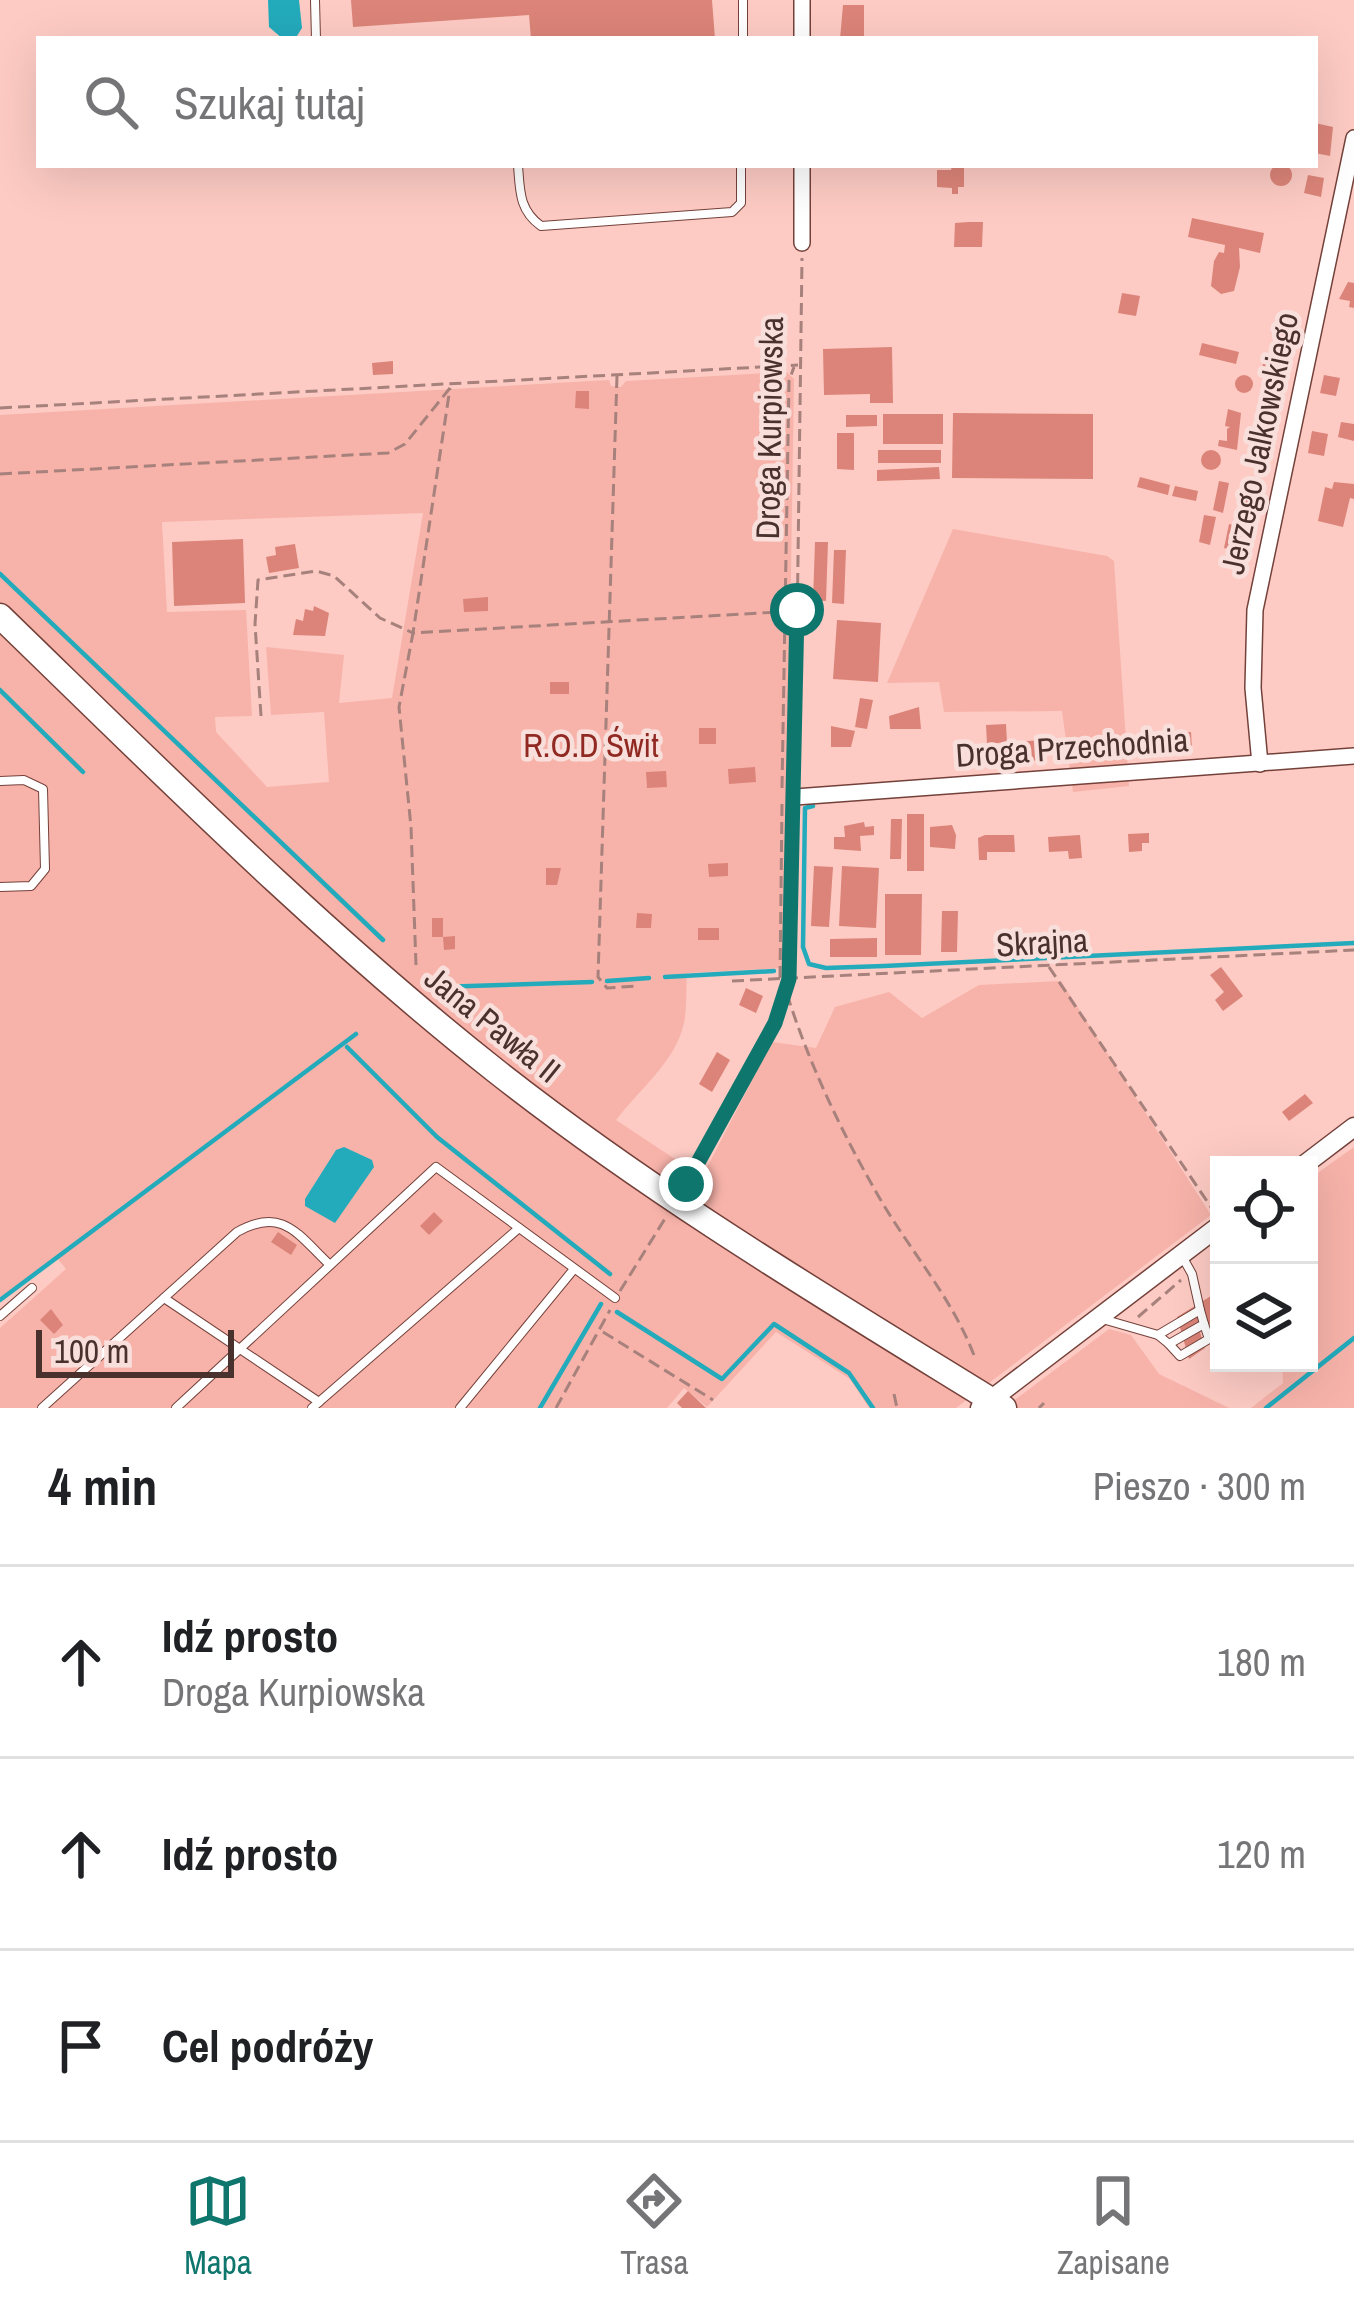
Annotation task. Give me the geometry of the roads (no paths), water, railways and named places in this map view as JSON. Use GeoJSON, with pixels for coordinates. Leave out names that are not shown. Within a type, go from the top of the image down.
{"type":"FeatureCollection","features":[{"type":"Feature","properties":{"kind":"main road","name":"Jana Pawła II"},"geometry":{"type":"LineString","coordinates":[[0,616],[307,910],[473,1053],[704,1220],[992,1405]]}},
{"type":"Feature","properties":{"kind":"street"},"geometry":{"type":"LineString","coordinates":[[802,0],[802,36]]}},
{"type":"Feature","properties":{"kind":"street","name":"Jerzego Jalkowskiego"},"geometry":{"type":"LineString","coordinates":[[1260,764],[1253,688],[1255,610],[1354,138]]}},
{"type":"Feature","properties":{"kind":"street"},"geometry":{"type":"LineString","coordinates":[[802,168],[802,243]]}},
{"type":"Feature","properties":{"kind":"street","name":"Droga Przechodnia"},"geometry":{"type":"LineString","coordinates":[[795,797],[1354,756]]}},
{"type":"Feature","properties":{"kind":"street"},"geometry":{"type":"LineString","coordinates":[[1316,1156],[1354,1127]]}},
{"type":"Feature","properties":{"kind":"street"},"geometry":{"type":"LineString","coordinates":[[992,1405],[1210,1226]]}},
{"type":"Feature","properties":{"kind":"lane"},"geometry":{"type":"LineString","coordinates":[[315,0],[316,36]]}},
{"type":"Feature","properties":{"kind":"lane"},"geometry":{"type":"LineString","coordinates":[[743,0],[743,36]]}},
{"type":"Feature","properties":{"kind":"lane"},"geometry":{"type":"LineString","coordinates":[[518,168],[520,198],[527,216],[541,226],[732,212],[741,203],[741,168]]}},
{"type":"Feature","properties":{"kind":"lane"},"geometry":{"type":"LineString","coordinates":[[0,781],[36,782],[43,789],[45,869],[32,886],[0,887]]}},
{"type":"Feature","properties":{"kind":"lane"},"geometry":{"type":"LineString","coordinates":[[176,1408],[436,1166],[615,1298]]}},
{"type":"Feature","properties":{"kind":"lane"},"geometry":{"type":"LineString","coordinates":[[42,1408],[237,1232],[254,1222],[274,1220],[288,1226],[330,1265]]}},
{"type":"Feature","properties":{"kind":"lane"},"geometry":{"type":"LineString","coordinates":[[164,1298],[315,1405],[518,1228]]}},
{"type":"Feature","properties":{"kind":"lane"},"geometry":{"type":"LineString","coordinates":[[1098,1318],[1157,1335],[1180,1357],[1209,1339],[1191,1272],[1180,1253]]}},
{"type":"Feature","properties":{"kind":"lane"},"geometry":{"type":"LineString","coordinates":[[460,1408],[574,1269]]}},
{"type":"Feature","properties":{"kind":"lane"},"geometry":{"type":"LineString","coordinates":[[0,1316],[32,1288]]}},
{"type":"Feature","properties":{"kind":"lane"},"geometry":{"type":"LineString","coordinates":[[1157,1335],[1200,1310]]}},
{"type":"Feature","properties":{"kind":"lane"},"geometry":{"type":"LineString","coordinates":[[1169,1344],[1204,1324]]}},
{"type":"Feature","properties":{"kind":"water"},"geometry":{"type":"Polygon","coordinates":[[[268,0],[299,0],[302,28],[297,36],[280,36],[269,27],[268,0]]]}},
{"type":"Feature","properties":{"kind":"water"},"geometry":{"type":"Polygon","coordinates":[[[344,1147],[372,1160],[374,1167],[335,1223],[305,1206],[305,1199],[336,1150],[344,1147]]]}},
{"type":"Feature","properties":{"kind":"waterway"},"geometry":{"type":"LineString","coordinates":[[0,574],[383,940]]}},
{"type":"Feature","properties":{"kind":"waterway"},"geometry":{"type":"LineString","coordinates":[[0,690],[83,772]]}},
{"type":"Feature","properties":{"kind":"waterway"},"geometry":{"type":"LineString","coordinates":[[813,806],[805,808],[803,947],[809,964],[884,966],[1354,943]]}},
{"type":"Feature","properties":{"kind":"waterway"},"geometry":{"type":"LineString","coordinates":[[665,977],[774,971]]}},
{"type":"Feature","properties":{"kind":"waterway"},"geometry":{"type":"LineString","coordinates":[[607,981],[649,978]]}},
{"type":"Feature","properties":{"kind":"waterway"},"geometry":{"type":"LineString","coordinates":[[438,987],[592,982]]}},
{"type":"Feature","properties":{"kind":"waterway"},"geometry":{"type":"LineString","coordinates":[[0,1300],[356,1034]]}},
{"type":"Feature","properties":{"kind":"waterway"},"geometry":{"type":"LineString","coordinates":[[347,1047],[437,1137],[610,1274]]}},
{"type":"Feature","properties":{"kind":"waterway"},"geometry":{"type":"LineString","coordinates":[[540,1408],[601,1304]]}},
{"type":"Feature","properties":{"kind":"waterway"},"geometry":{"type":"LineString","coordinates":[[617,1312],[722,1379],[774,1324],[849,1373],[873,1408]]}},
{"type":"Feature","properties":{"kind":"waterway"},"geometry":{"type":"LineString","coordinates":[[1266,1408],[1354,1338]]}},
{"type":"Feature","properties":{"kind":"park label","name":"R.O.D Świt"},"geometry":{"type":"Point","coordinates":[591,745]}}]}
